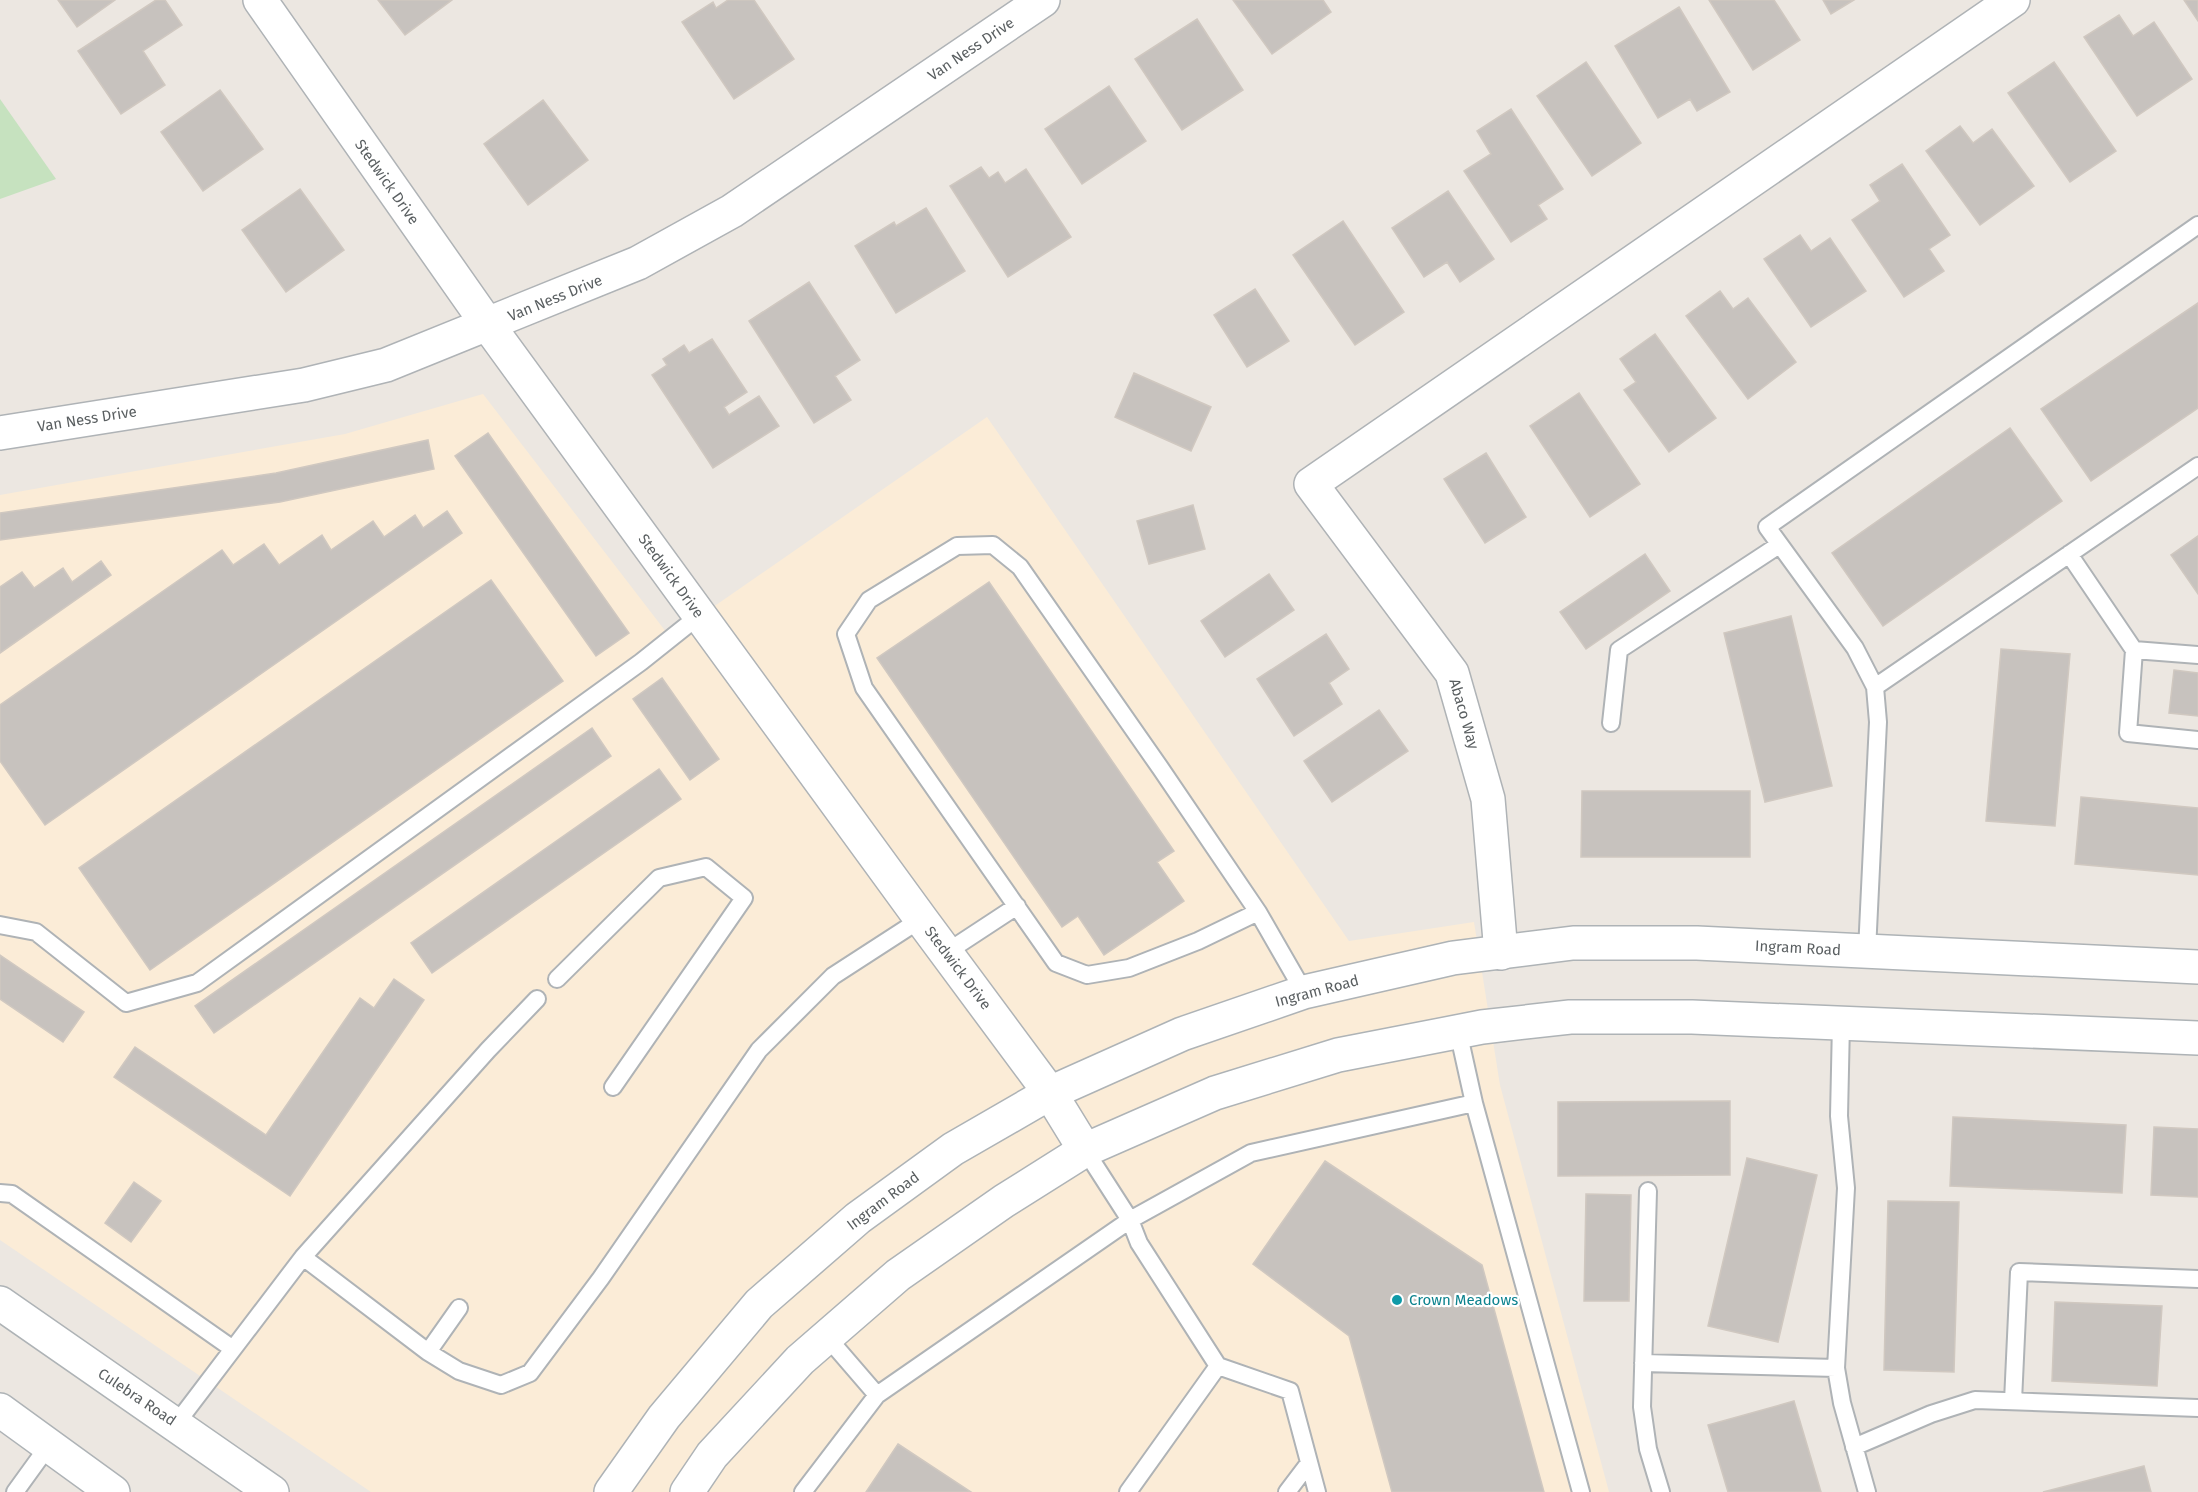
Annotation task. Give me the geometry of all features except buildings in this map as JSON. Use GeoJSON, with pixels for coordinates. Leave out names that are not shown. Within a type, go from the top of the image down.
{"type":"FeatureCollection","features":[{"type":"Feature","properties":{"kind":"street","name":"Stedwick Drive"},"geometry":{"type":"LineString","coordinates":[[260,0],[488,325],[921,920],[1050,1093],[1085,1150]]}},
{"type":"Feature","properties":{"kind":"street","name":"Van Ness Drive"},"geometry":{"type":"LineString","coordinates":[[0,433],[304,385],[386,365],[638,263],[732,211],[1043,0]]}},
{"type":"Feature","properties":{"kind":"street","name":"Abaco Way"},"geometry":{"type":"LineString","coordinates":[[1501,953],[1488,799],[1452,673],[1311,484],[2013,0]]}},
{"type":"Feature","properties":{"kind":"street","name":"Ingram Road"},"geometry":{"type":"LineString","coordinates":[[611,1492],[664,1417],[759,1304],[867,1211],[953,1149],[1050,1093],[1182,1035],[1304,992],[1453,958],[1573,943],[1697,943],[2198,967]]}},
{"type":"Feature","properties":{"kind":"street"},"geometry":{"type":"LineString","coordinates":[[687,1492],[712,1455],[800,1360],[898,1275],[1004,1201],[1085,1150],[1215,1093],[1338,1054],[1482,1027],[1570,1017],[1692,1017],[2198,1038]]}},
{"type":"Feature","properties":{"kind":"street","name":"Culebra Road"},"geometry":{"type":"LineString","coordinates":[[0,1303],[272,1492]]}},
{"type":"Feature","properties":{"kind":"street"},"geometry":{"type":"LineString","coordinates":[[0,1410],[113,1492]]}},
{"type":"Feature","properties":{"kind":"lane"},"geometry":{"type":"LineString","coordinates":[[1867,951],[1878,722],[1875,687],[1855,648],[1767,527],[2198,225]]}},
{"type":"Feature","properties":{"kind":"lane"},"geometry":{"type":"LineString","coordinates":[[1875,687],[2198,466]]}},
{"type":"Feature","properties":{"kind":"lane"},"geometry":{"type":"LineString","coordinates":[[1611,723],[1619,650],[1779,544]]}},
{"type":"Feature","properties":{"kind":"lane"},"geometry":{"type":"LineString","coordinates":[[1258,912],[1198,941],[1129,968],[1087,975],[1056,963],[864,688],[846,634],[869,600],[957,546],[993,545],[1020,567],[1258,912],[1304,992]]}},
{"type":"Feature","properties":{"kind":"lane"},"geometry":{"type":"LineString","coordinates":[[2069,554],[2134,650],[2128,733],[2198,740]]}},
{"type":"Feature","properties":{"kind":"lane"},"geometry":{"type":"LineString","coordinates":[[0,925],[36,932],[126,1003],[197,983],[641,662],[700,615]]}},
{"type":"Feature","properties":{"kind":"lane"},"geometry":{"type":"LineString","coordinates":[[2134,650],[2198,655]]}},
{"type":"Feature","properties":{"kind":"lane"},"geometry":{"type":"LineString","coordinates":[[557,979],[659,878],[706,867],[744,898],[613,1087]]}},
{"type":"Feature","properties":{"kind":"lane"},"geometry":{"type":"LineString","coordinates":[[947,952],[1017,906]]}},
{"type":"Feature","properties":{"kind":"lane"},"geometry":{"type":"LineString","coordinates":[[303,1257],[428,1352],[459,1371],[501,1385],[530,1373],[601,1278],[759,1050],[832,976],[921,920]]}},
{"type":"Feature","properties":{"kind":"lane"},"geometry":{"type":"LineString","coordinates":[[176,1424],[303,1257],[488,1050],[537,999]]}},
{"type":"Feature","properties":{"kind":"lane"},"geometry":{"type":"LineString","coordinates":[[1841,1023],[1839,1116],[1846,1188],[1836,1368],[1842,1403],[1867,1492]]}},
{"type":"Feature","properties":{"kind":"lane"},"geometry":{"type":"LineString","coordinates":[[1458,1031],[1474,1103],[1581,1492]]}},
{"type":"Feature","properties":{"kind":"lane"},"geometry":{"type":"LineString","coordinates":[[803,1492],[877,1395],[1130,1220],[1251,1153],[1474,1103]]}},
{"type":"Feature","properties":{"kind":"lane"},"geometry":{"type":"LineString","coordinates":[[1085,1150],[1130,1220],[1140,1243],[1218,1366],[1290,1391],[1317,1492]]}},
{"type":"Feature","properties":{"kind":"lane"},"geometry":{"type":"LineString","coordinates":[[1648,1191],[1642,1407],[1648,1449],[1661,1492]]}},
{"type":"Feature","properties":{"kind":"lane"},"geometry":{"type":"LineString","coordinates":[[0,1193],[12,1194],[233,1349]]}},
{"type":"Feature","properties":{"kind":"lane"},"geometry":{"type":"LineString","coordinates":[[2013,1401],[2019,1272],[2198,1279]]}},
{"type":"Feature","properties":{"kind":"lane"},"geometry":{"type":"LineString","coordinates":[[428,1352],[459,1308]]}},
{"type":"Feature","properties":{"kind":"lane"},"geometry":{"type":"LineString","coordinates":[[827,1337],[877,1395]]}},
{"type":"Feature","properties":{"kind":"lane"},"geometry":{"type":"LineString","coordinates":[[1643,1363],[1836,1368]]}},
{"type":"Feature","properties":{"kind":"lane"},"geometry":{"type":"LineString","coordinates":[[1128,1492],[1218,1366]]}},
{"type":"Feature","properties":{"kind":"lane"},"geometry":{"type":"LineString","coordinates":[[1854,1447],[1931,1414],[1975,1400],[2198,1408]]}},
{"type":"Feature","properties":{"kind":"lane"},"geometry":{"type":"LineString","coordinates":[[15,1492],[49,1445]]}},
{"type":"Feature","properties":{"kind":"lane"},"geometry":{"type":"LineString","coordinates":[[1287,1492],[1309,1463]]}},
{"type":"Feature","properties":{"kind":"shaded area"},"geometry":{"type":"Polygon","coordinates":[[[483,394],[670,637],[987,417],[1349,941],[1474,922],[1500,1085],[1609,1492],[371,1492],[0,1240],[0,495],[345,434],[483,394]]]}},
{"type":"Feature","properties":{"kind":"green space"},"geometry":{"type":"Polygon","coordinates":[[[0,99],[56,179],[0,199],[0,99]]]}},
{"type":"Feature","properties":{"kind":"place","name":"Crown Meadows"},"geometry":{"type":"Point","coordinates":[1397,1300]}}]}
